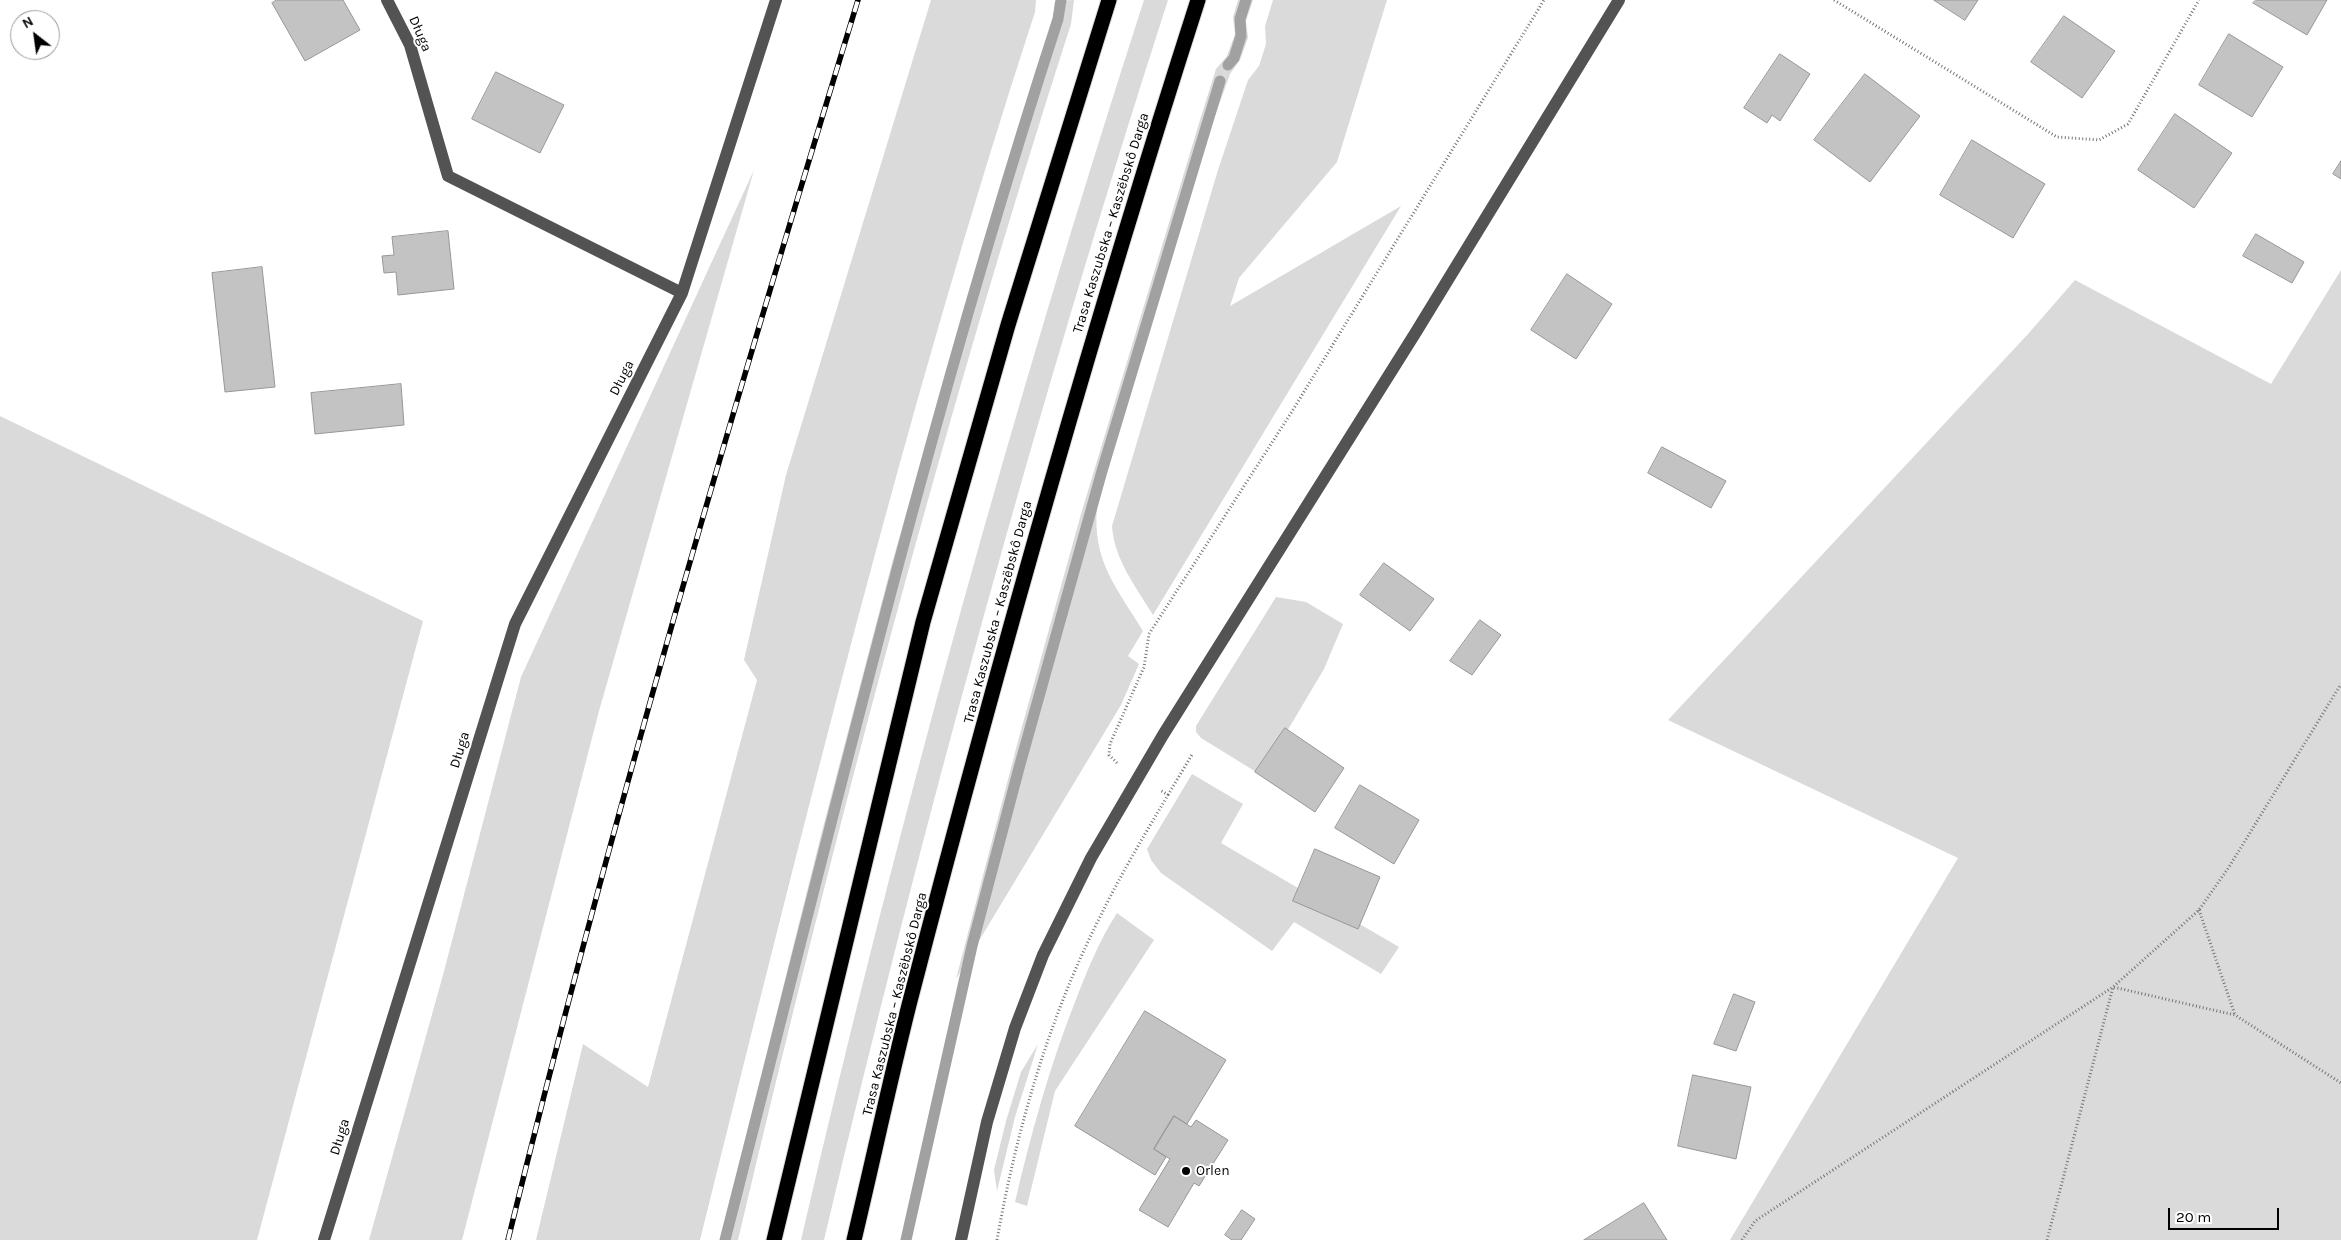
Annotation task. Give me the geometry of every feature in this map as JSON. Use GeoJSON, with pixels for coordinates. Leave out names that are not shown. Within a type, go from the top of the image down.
{"type":"FeatureCollection","features":[{"type":"Feature","properties":{"kind":"highway"},"geometry":{"type":"LineString","coordinates":[[774,1240],[923,622],[1008,325],[1110,0]]}},
{"type":"Feature","properties":{"kind":"highway","name":"Trasa Kaszubska – Kaszëbskô Darga"},"geometry":{"type":"LineString","coordinates":[[854,1240],[910,1003],[1009,632],[1094,333],[1198,0]]}},
{"type":"Feature","properties":{"kind":"street","name":"Długa"},"geometry":{"type":"LineString","coordinates":[[388,0],[410,45],[448,176],[682,293]]}},
{"type":"Feature","properties":{"kind":"street","name":"Długa"},"geometry":{"type":"LineString","coordinates":[[324,1240],[515,624],[682,293],[776,0]]}},
{"type":"Feature","properties":{"kind":"street"},"geometry":{"type":"LineString","coordinates":[[961,1240],[986,1122],[1015,1028],[1043,955],[1091,858],[1138,776],[1416,332],[1619,0]]}},
{"type":"Feature","properties":{"kind":"path"},"geometry":{"type":"LineString","coordinates":[[1168,795],[1114,761],[1109,751],[1112,738],[1144,667],[1149,634],[1291,413],[1544,0]]}},
{"type":"Feature","properties":{"kind":"path"},"geometry":{"type":"LineString","coordinates":[[1834,0],[2057,137],[2099,140],[2128,124],[2199,0]]}},
{"type":"Feature","properties":{"kind":"path"},"geometry":{"type":"LineString","coordinates":[[1742,1240],[1755,1221],[2113,987],[2199,910],[2229,867],[2341,684]]}},
{"type":"Feature","properties":{"kind":"path"},"geometry":{"type":"LineString","coordinates":[[997,1240],[1005,1194],[1023,1120],[1048,1039],[1100,916],[1193,753]]}},
{"type":"Feature","properties":{"kind":"path"},"geometry":{"type":"LineString","coordinates":[[2199,910],[2235,1015]]}},
{"type":"Feature","properties":{"kind":"path"},"geometry":{"type":"LineString","coordinates":[[2113,987],[2235,1015],[2341,1083]]}},
{"type":"Feature","properties":{"kind":"path"},"geometry":{"type":"LineString","coordinates":[[2047,1240],[2113,987]]}},
{"type":"Feature","properties":{"kind":"shaded area"},"geometry":{"type":"Polygon","coordinates":[[[931,0],[1036,0],[1035,12],[941,316],[898,469],[816,777],[700,1240],[536,1240],[583,1044],[648,1087],[757,680],[744,660],[786,475],[931,0]]]}},
{"type":"Feature","properties":{"kind":"shaded area"},"geometry":{"type":"Polygon","coordinates":[[[1074,0],[1071,24],[978,325],[892,629],[813,934],[738,1240],[720,1240],[821,835],[892,563],[970,291],[1053,18],[1055,1],[1074,0]]]}},
{"type":"Feature","properties":{"kind":"shaded area"},"geometry":{"type":"Polygon","coordinates":[[[1144,0],[1168,0],[1072,308],[984,617],[901,927],[824,1240],[801,1240],[877,927],[959,616],[1048,307],[1144,0]]]}},
{"type":"Feature","properties":{"kind":"shaded area"},"geometry":{"type":"Polygon","coordinates":[[[1238,0],[1253,0],[1246,21],[1248,38],[1240,60],[1230,74],[1175,240],[1097,507],[1096,526],[1098,543],[1108,573],[1143,631],[1128,656],[1139,664],[1121,705],[956,979],[1018,741],[1081,514],[1216,69],[1227,56],[1235,34],[1233,17],[1238,0]]]}},
{"type":"Feature","properties":{"kind":"shaded area"},"geometry":{"type":"Polygon","coordinates":[[[1273,0],[1387,0],[1337,162],[1239,278],[1230,306],[1401,206],[1153,615],[1121,561],[1112,526],[1218,170],[1248,80],[1259,66],[1266,44],[1265,26],[1273,0]]]}},
{"type":"Feature","properties":{"kind":"shaded area"},"geometry":{"type":"Polygon","coordinates":[[[754,170],[599,711],[462,1240],[369,1240],[443,975],[521,677],[754,170]]]}},
{"type":"Feature","properties":{"kind":"shaded area"},"geometry":{"type":"Polygon","coordinates":[[[2341,270],[2341,1240],[1730,1240],[1958,858],[1668,720],[2028,334],[2075,280],[2271,384],[2341,270]]]}},
{"type":"Feature","properties":{"kind":"shaded area"},"geometry":{"type":"Polygon","coordinates":[[[0,416],[423,621],[257,1240],[0,1240],[0,416]]]}},
{"type":"Feature","properties":{"kind":"shaded area"},"geometry":{"type":"Polygon","coordinates":[[[1276,597],[1306,602],[1343,624],[1324,669],[1261,775],[1201,738],[1196,732],[1196,726],[1276,597]]]}},
{"type":"Feature","properties":{"kind":"shaded area"},"geometry":{"type":"Polygon","coordinates":[[[1192,774],[1243,804],[1221,843],[1399,947],[1381,974],[1294,922],[1272,951],[1161,873],[1151,860],[1147,849],[1192,774]]]}},
{"type":"Feature","properties":{"kind":"shaded area"},"geometry":{"type":"Polygon","coordinates":[[[1117,913],[1154,940],[1055,1091],[1027,1206],[1015,1202],[1049,1076],[1089,968],[1117,913]]]}},
{"type":"Feature","properties":{"kind":"shaded area"},"geometry":{"type":"Polygon","coordinates":[[[1038,1044],[1015,1117],[997,1191],[994,1170],[1006,1121],[1021,1072],[1038,1044]]]}},
{"type":"Feature","properties":{"kind":"building"},"geometry":{"type":"Polygon","coordinates":[[[277,0],[343,0],[360,30],[305,61],[272,3],[277,0]]]}},
{"type":"Feature","properties":{"kind":"building"},"geometry":{"type":"Polygon","coordinates":[[[1934,0],[1978,0],[1965,20],[1934,0]]]}},
{"type":"Feature","properties":{"kind":"building"},"geometry":{"type":"Polygon","coordinates":[[[2256,0],[2327,0],[2307,35],[2253,3],[2256,0]]]}},
{"type":"Feature","properties":{"kind":"building"},"geometry":{"type":"Polygon","coordinates":[[[2064,16],[2115,51],[2082,98],[2031,62],[2064,16]]]}},
{"type":"Feature","properties":{"kind":"building"},"geometry":{"type":"Polygon","coordinates":[[[2229,34],[2283,67],[2252,117],[2199,85],[2229,34]]]}},
{"type":"Feature","properties":{"kind":"building"},"geometry":{"type":"Polygon","coordinates":[[[1780,54],[1810,74],[1780,121],[1772,115],[1767,123],[1744,108],[1780,54]]]}},
{"type":"Feature","properties":{"kind":"building"},"geometry":{"type":"Polygon","coordinates":[[[496,72],[564,105],[540,153],[472,119],[496,72]]]}},
{"type":"Feature","properties":{"kind":"building"},"geometry":{"type":"Polygon","coordinates":[[[1865,74],[1920,116],[1870,182],[1814,140],[1865,74]]]}},
{"type":"Feature","properties":{"kind":"building"},"geometry":{"type":"Polygon","coordinates":[[[2175,114],[2232,153],[2194,208],[2138,170],[2175,114]]]}},
{"type":"Feature","properties":{"kind":"building"},"geometry":{"type":"Polygon","coordinates":[[[1972,140],[2045,184],[2013,238],[1940,195],[1972,140]]]}},
{"type":"Feature","properties":{"kind":"building"},"geometry":{"type":"Polygon","coordinates":[[[2341,161],[2341,179],[2333,174],[2341,161]]]}},
{"type":"Feature","properties":{"kind":"building"},"geometry":{"type":"Polygon","coordinates":[[[448,231],[454,289],[398,295],[396,272],[384,273],[382,256],[394,255],[392,237],[448,231]]]}},
{"type":"Feature","properties":{"kind":"building"},"geometry":{"type":"Polygon","coordinates":[[[2256,234],[2304,262],[2292,283],[2243,256],[2256,234]]]}},
{"type":"Feature","properties":{"kind":"building"},"geometry":{"type":"Polygon","coordinates":[[[262,267],[275,387],[225,392],[212,273],[262,267]]]}},
{"type":"Feature","properties":{"kind":"building"},"geometry":{"type":"Polygon","coordinates":[[[1567,274],[1612,304],[1576,359],[1531,330],[1567,274]]]}},
{"type":"Feature","properties":{"kind":"building"},"geometry":{"type":"Polygon","coordinates":[[[401,384],[404,425],[315,434],[311,393],[401,384]]]}},
{"type":"Feature","properties":{"kind":"building"},"geometry":{"type":"Polygon","coordinates":[[[1662,447],[1726,481],[1711,508],[1648,473],[1662,447]]]}},
{"type":"Feature","properties":{"kind":"building"},"geometry":{"type":"Polygon","coordinates":[[[1384,563],[1434,599],[1410,631],[1360,595],[1384,563]]]}},
{"type":"Feature","properties":{"kind":"building"},"geometry":{"type":"Polygon","coordinates":[[[1480,620],[1501,635],[1472,675],[1450,661],[1480,620]]]}},
{"type":"Feature","properties":{"kind":"building"},"geometry":{"type":"Polygon","coordinates":[[[1285,728],[1344,768],[1315,812],[1255,772],[1285,728]]]}},
{"type":"Feature","properties":{"kind":"building"},"geometry":{"type":"Polygon","coordinates":[[[1360,785],[1419,820],[1394,864],[1335,828],[1360,785]]]}},
{"type":"Feature","properties":{"kind":"building"},"geometry":{"type":"Polygon","coordinates":[[[1315,849],[1380,877],[1358,929],[1293,901],[1315,849]]]}},
{"type":"Feature","properties":{"kind":"building"},"geometry":{"type":"Polygon","coordinates":[[[1734,994],[1755,1002],[1736,1051],[1714,1044],[1734,994]]]}},
{"type":"Feature","properties":{"kind":"building"},"geometry":{"type":"Polygon","coordinates":[[[1145,1011],[1226,1060],[1187,1124],[1174,1116],[1154,1149],[1166,1157],[1155,1175],[1075,1126],[1145,1011]]]}},
{"type":"Feature","properties":{"kind":"building"},"geometry":{"type":"Polygon","coordinates":[[[1693,1075],[1751,1087],[1736,1159],[1678,1146],[1693,1075]]]}},
{"type":"Feature","properties":{"kind":"building","name":"Orlen"},"geometry":{"type":"Polygon","coordinates":[[[1174,1116],[1191,1127],[1196,1120],[1228,1140],[1199,1186],[1194,1183],[1168,1227],[1139,1210],[1170,1159],[1154,1149],[1174,1116]]]}},
{"type":"Feature","properties":{"kind":"building"},"geometry":{"type":"Polygon","coordinates":[[[1644,1203],[1667,1240],[1584,1240],[1644,1203]]]}},
{"type":"Feature","properties":{"kind":"building"},"geometry":{"type":"Polygon","coordinates":[[[1242,1210],[1255,1219],[1241,1240],[1232,1240],[1225,1235],[1242,1210]]]}},
{"type":"Feature","properties":{"kind":"waterway"},"geometry":{"type":"LineString","coordinates":[[725,1240],[842,780],[923,474],[1010,170],[1058,19],[1061,0]]}},
{"type":"Feature","properties":{"kind":"waterway"},"geometry":{"type":"LineString","coordinates":[[1228,65],[1234,58],[1241,36],[1240,19],[1246,0]]}},
{"type":"Feature","properties":{"kind":"waterway"},"geometry":{"type":"LineString","coordinates":[[906,1240],[972,946],[1019,768],[1102,471],[1220,81]]}},
{"type":"Feature","properties":{"kind":"railway"},"geometry":{"type":"LineString","coordinates":[[508,1240],[547,1084],[630,773],[764,308],[858,0]]}},
{"type":"Feature","properties":{"kind":"place","name":"Orlen"},"geometry":{"type":"Point","coordinates":[1186,1171]}}]}
